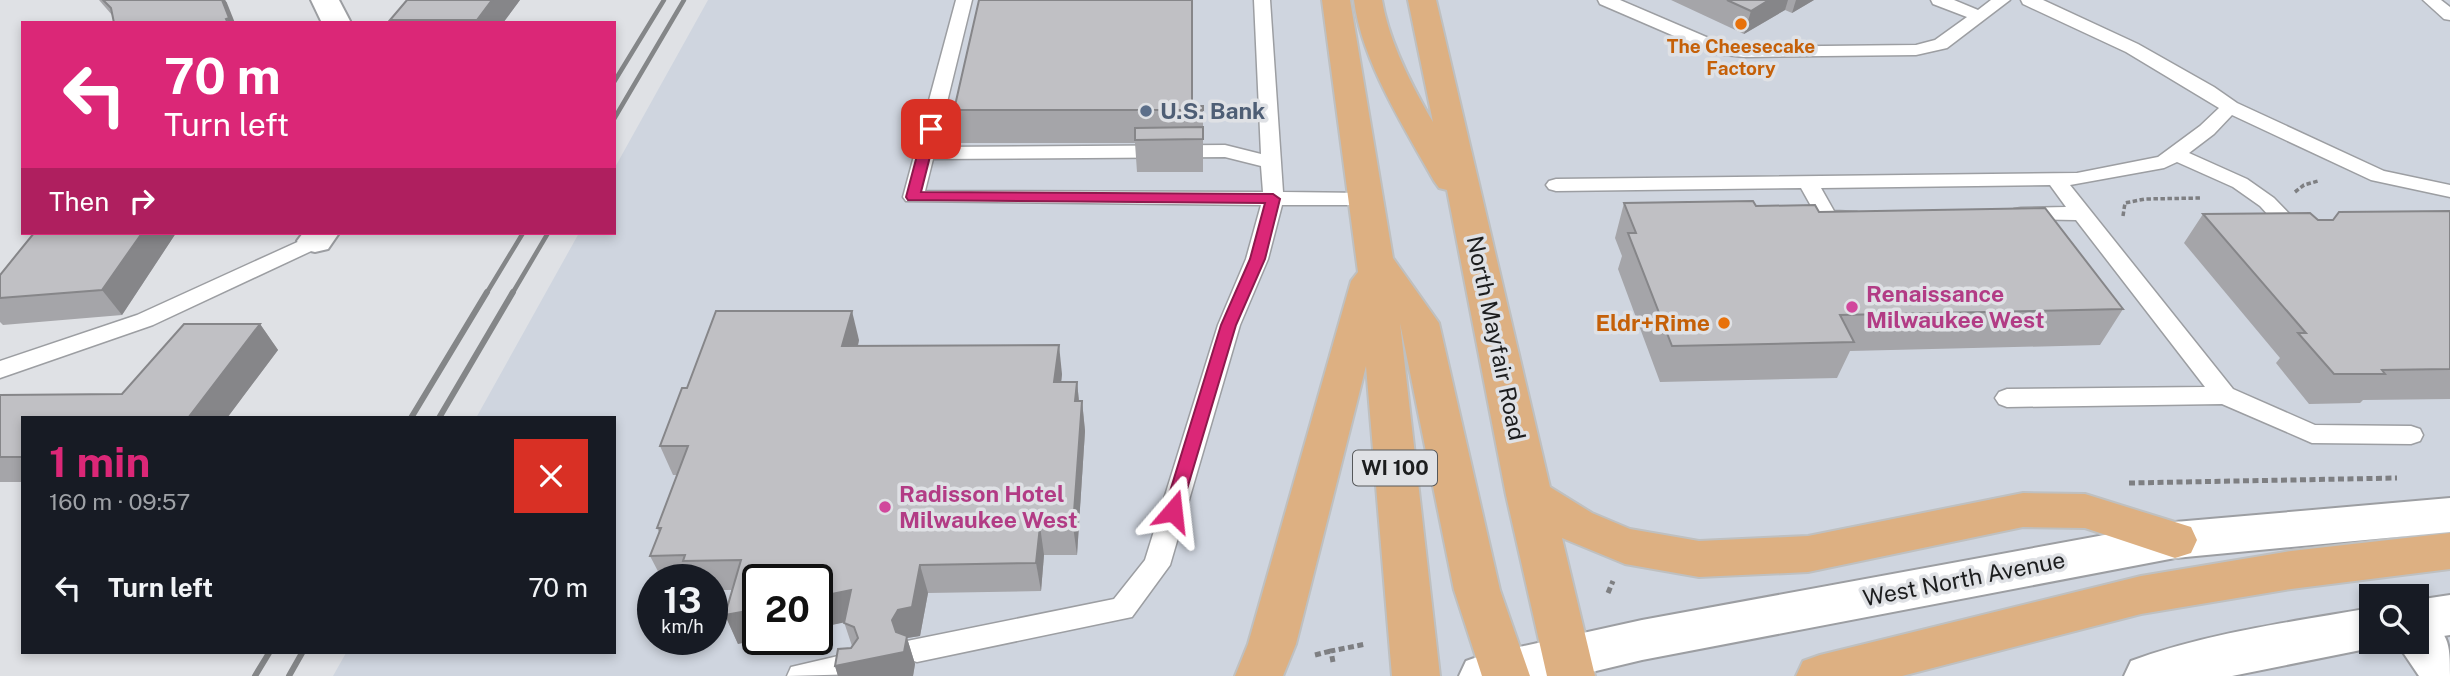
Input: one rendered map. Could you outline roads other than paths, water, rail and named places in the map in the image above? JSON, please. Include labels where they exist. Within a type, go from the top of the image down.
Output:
[{"type":"main road","points":[[325,0],[336,21]]},
{"type":"main road","name":"WI 100","points":[[1336,0],[1375,259],[1416,676]]},
{"type":"main road","points":[[1368,0],[1370,14],[1400,92],[1471,216]]},
{"type":"main road","name":"North Mayfair Road","points":[[1422,0],[1471,216],[1565,670]]},
{"type":"main road","points":[[1375,259],[1420,323],[1477,590],[1498,675]]},
{"type":"main road","points":[[1259,676],[1284,598],[1375,259]]},
{"type":"main road","points":[[1528,495],[1576,525],[1625,546],[1699,559],[1808,554],[2023,510],[2085,511],[2175,540]]},
{"type":"main road","name":"West North Avenue","points":[[1498,675],[1565,670],[1642,640],[2175,540],[2450,515]]},
{"type":"main road","points":[[1820,676],[2141,595],[2291,570],[2450,551]]},
{"type":"main road","points":[[2429,618],[2450,615]]},
{"type":"main road","points":[[2148,676],[2253,650],[2359,630]]},
{"type":"main road","points":[[2429,653],[2447,676]]},
{"type":"lane","points":[[964,0],[913,197],[1365,199]]},
{"type":"lane","points":[[917,650],[1122,609],[1157,565],[1228,325],[1257,259],[1273,199],[1262,0]]},
{"type":"lane","points":[[1606,0],[1722,50],[1744,52],[1916,50],[1941,44],[2001,0]]},
{"type":"lane","points":[[1939,0],[1979,16]]},
{"type":"lane","points":[[2029,0],[2132,48],[2208,91],[2230,107],[2378,176],[2450,191]]},
{"type":"lane","points":[[2431,0],[2450,15]]},
{"type":"lane","points":[[1556,185],[2077,179],[2164,162],[2207,130],[2230,107]]},
{"type":"lane","points":[[925,153],[1225,151],[1271,163]]},
{"type":"lane","points":[[2175,154],[2240,183],[2267,202],[2304,242]]},
{"type":"lane","points":[[2055,179],[2225,395]]},
{"type":"lane","points":[[1808,182],[1827,217],[1868,216]]},
{"type":"lane","points":[[2002,215],[2082,213]]},
{"type":"lane","points":[[0,370],[145,320],[318,237]]},
{"type":"lane","points":[[2007,397],[2225,395],[2312,434],[2411,435]]},
{"type":"lane","points":[[801,676],[851,665]]},
{"type":"railway","points":[[616,79],[664,0]]},
{"type":"railway","points":[[616,116],[684,0]]},
{"type":"railway","points":[[486,294],[522,235]]},
{"type":"railway","points":[[512,294],[547,235]]},
{"type":"railway","points":[[412,416],[487,292]]},
{"type":"railway","points":[[440,416],[513,292]]},
{"type":"railway","points":[[255,676],[268,654]]},
{"type":"railway","points":[[289,676],[301,654]]},
{"type":"place","name":"The Cheesecake Factory","points":[[1741,24]]},
{"type":"place","name":"U.S. Bank","points":[[1146,111]]},
{"type":"place","name":"Renaissance Milwaukee West","points":[[1852,307]]},
{"type":"place","name":"Eldr+Rime","points":[[1724,323]]},
{"type":"place","name":"Radisson Hotel Milwaukee West","points":[[885,507]]}]
